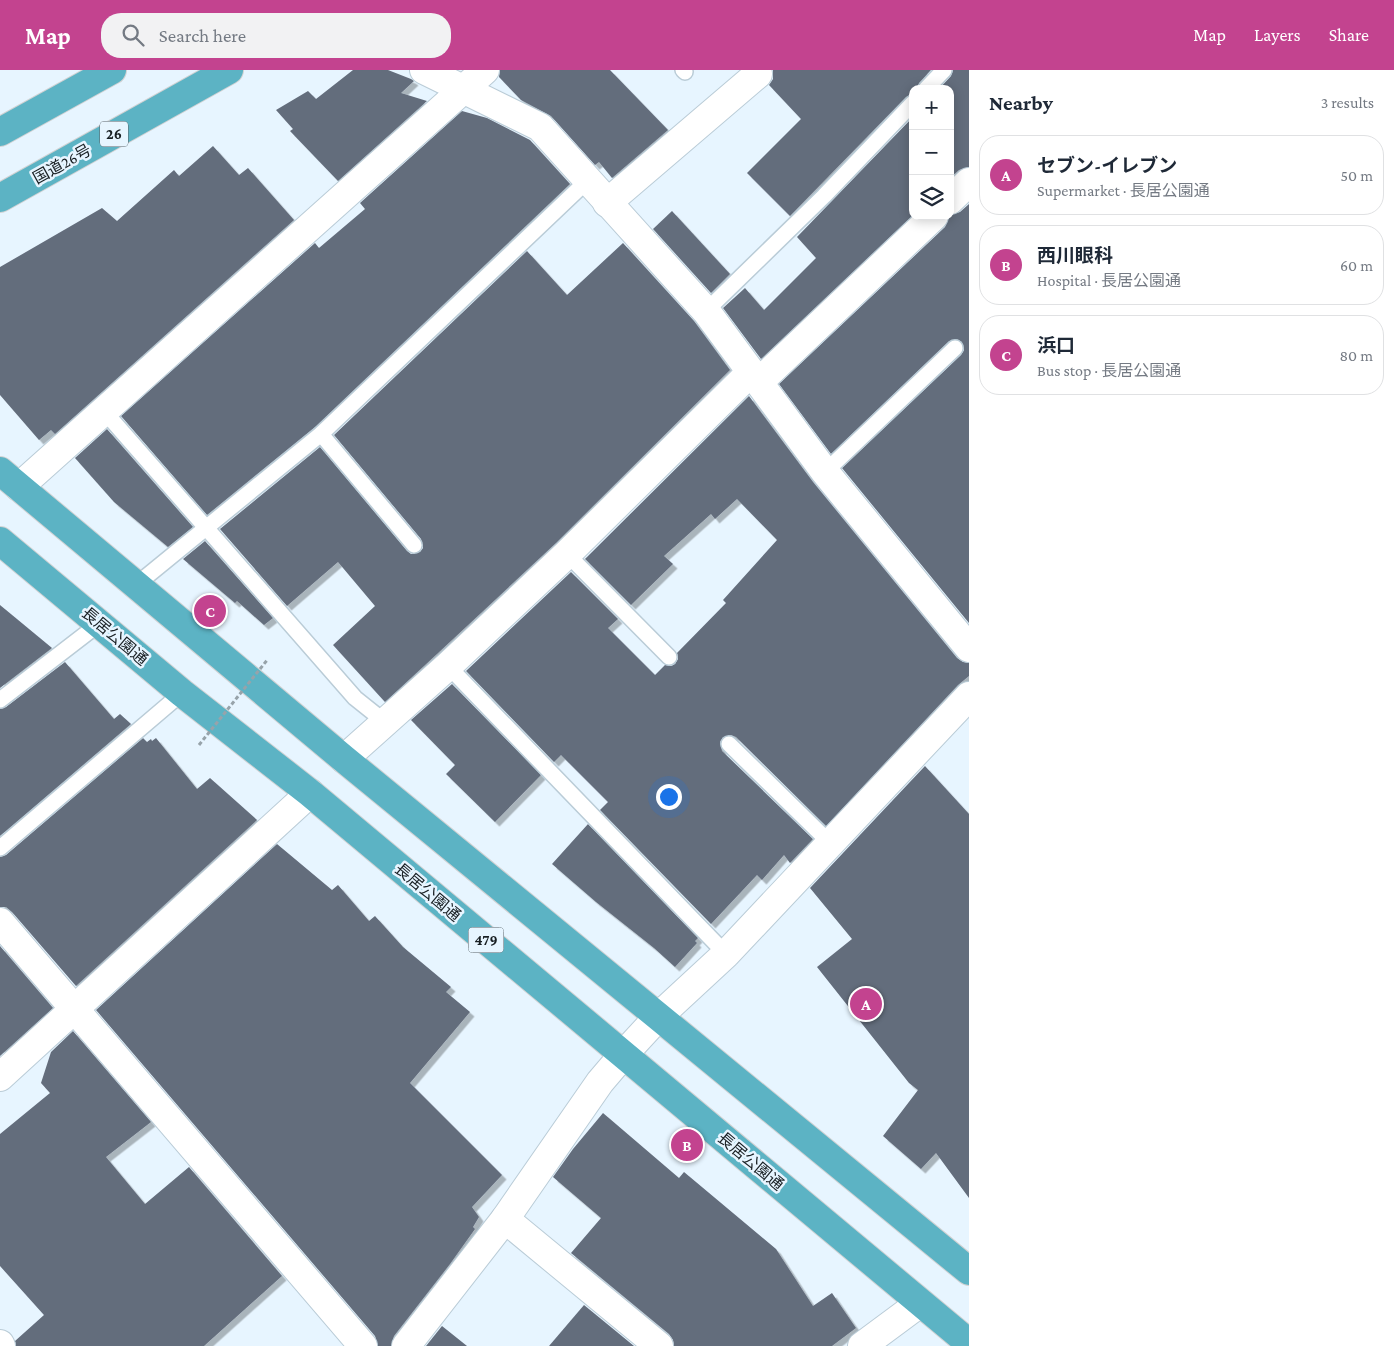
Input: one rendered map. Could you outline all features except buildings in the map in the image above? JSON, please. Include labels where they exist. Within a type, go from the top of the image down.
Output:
[{"type":"highway","points":[[0,132],[112,70]]},
{"type":"highway","name":"国道26号","points":[[0,198],[229,70]]},
{"type":"highway","points":[[10,479],[344,759],[969,1271]]},
{"type":"highway","name":"長居公園通","points":[[0,541],[182,693],[310,793],[969,1343]]},
{"type":"street","points":[[424,70],[540,127],[706,311],[825,472],[969,648]]},
{"type":"street","points":[[10,479],[104,411],[485,70]]},
{"type":"street","points":[[607,203],[758,74]]},
{"type":"street","points":[[954,196],[969,182]]},
{"type":"street","points":[[344,759],[448,666],[755,377],[930,220]]},
{"type":"street","points":[[406,1346],[505,1218],[600,1082],[623,1054],[658,1016],[726,954],[969,696]]},
{"type":"street","points":[[0,1077],[310,793]]},
{"type":"street","points":[[0,922],[73,1010],[364,1346]]},
{"type":"street","points":[[505,1218],[659,1346]]},
{"type":"street","points":[[862,1346],[920,1303]]},
{"type":"lane","points":[[930,85],[944,70]]},
{"type":"lane","points":[[706,311],[824,196],[909,107]]},
{"type":"lane","points":[[136,585],[320,434],[587,181]]},
{"type":"lane","points":[[825,472],[955,348]]},
{"type":"lane","points":[[104,411],[355,698],[385,722]]},
{"type":"lane","points":[[320,434],[414,545]]},
{"type":"lane","points":[[567,554],[669,657]]},
{"type":"lane","points":[[0,700],[100,623]]},
{"type":"lane","points":[[448,666],[726,954]]},
{"type":"lane","points":[[0,848],[182,693]]},
{"type":"lane","points":[[729,744],[830,843]]},
{"type":"path","points":[[199,744],[268,659]]},
{"type":"place","name":"浜口","points":[[210,611]]},
{"type":"place","name":"セブン-イレブン","points":[[866,1004]]},
{"type":"place","name":"西川眼科","points":[[687,1145]]}]
